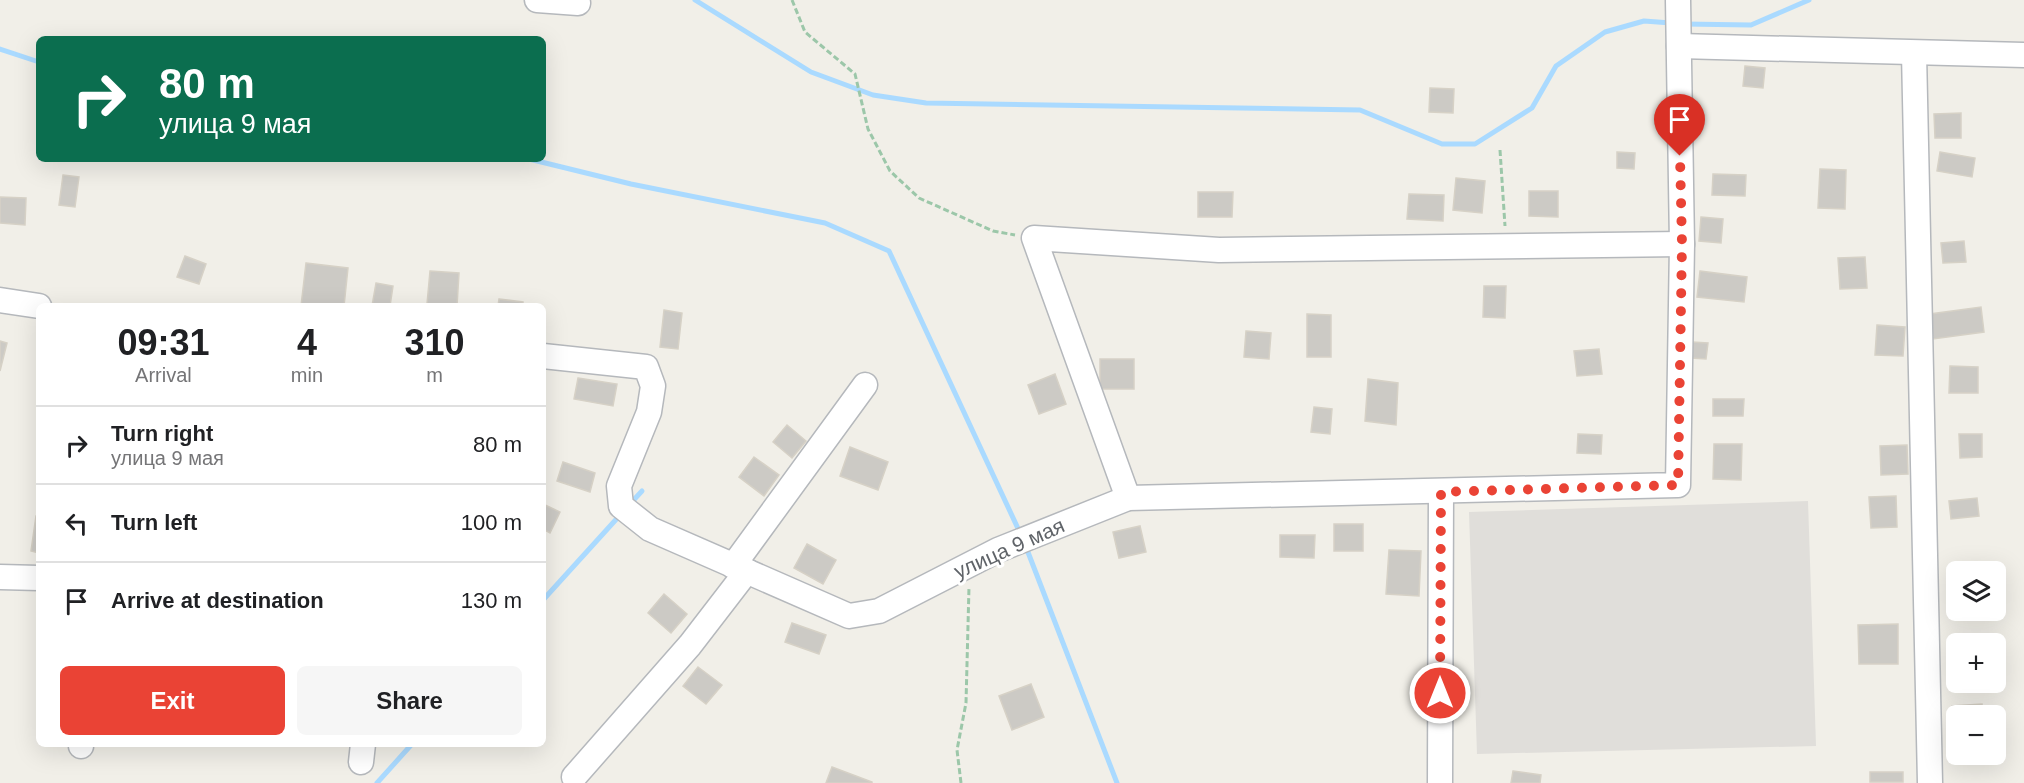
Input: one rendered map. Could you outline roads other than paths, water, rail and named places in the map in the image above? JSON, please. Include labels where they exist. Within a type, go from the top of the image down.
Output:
[{"type":"street","points":[[537,0],[578,3]]},
{"type":"street","points":[[1128,498],[1034,238],[1218,250],[1682,244],[1678,0]]},
{"type":"street","points":[[1678,46],[2024,55]]},
{"type":"street","points":[[1914,53],[1930,783]]},
{"type":"street","name":"улица 9 мая","points":[[546,356],[646,367],[653,386],[649,412],[619,486],[621,506],[650,529],[849,616],[879,611],[998,550],[1128,498],[1678,485],[1682,244]]},
{"type":"street","points":[[0,300],[36,306]]},
{"type":"street","points":[[574,777],[690,645],[865,386]]},
{"type":"street","points":[[1440,783],[1441,492]]},
{"type":"street","points":[[0,577],[36,578]]},
{"type":"waterway","points":[[695,0],[811,72],[873,95],[926,103],[1360,110],[1442,144],[1475,144],[1532,108],[1556,66],[1605,32],[1644,21],[1671,23]]},
{"type":"waterway","points":[[1684,24],[1751,25],[1809,0]]},
{"type":"waterway","points":[[0,49],[36,61]]},
{"type":"waterway","points":[[541,162],[631,184],[825,223],[889,251],[1021,535]]},
{"type":"waterway","points":[[629,505],[642,491]]},
{"type":"waterway","points":[[546,597],[621,514]]},
{"type":"waterway","points":[[1026,547],[1117,783]]},
{"type":"waterway","points":[[377,783],[409,747]]}]
